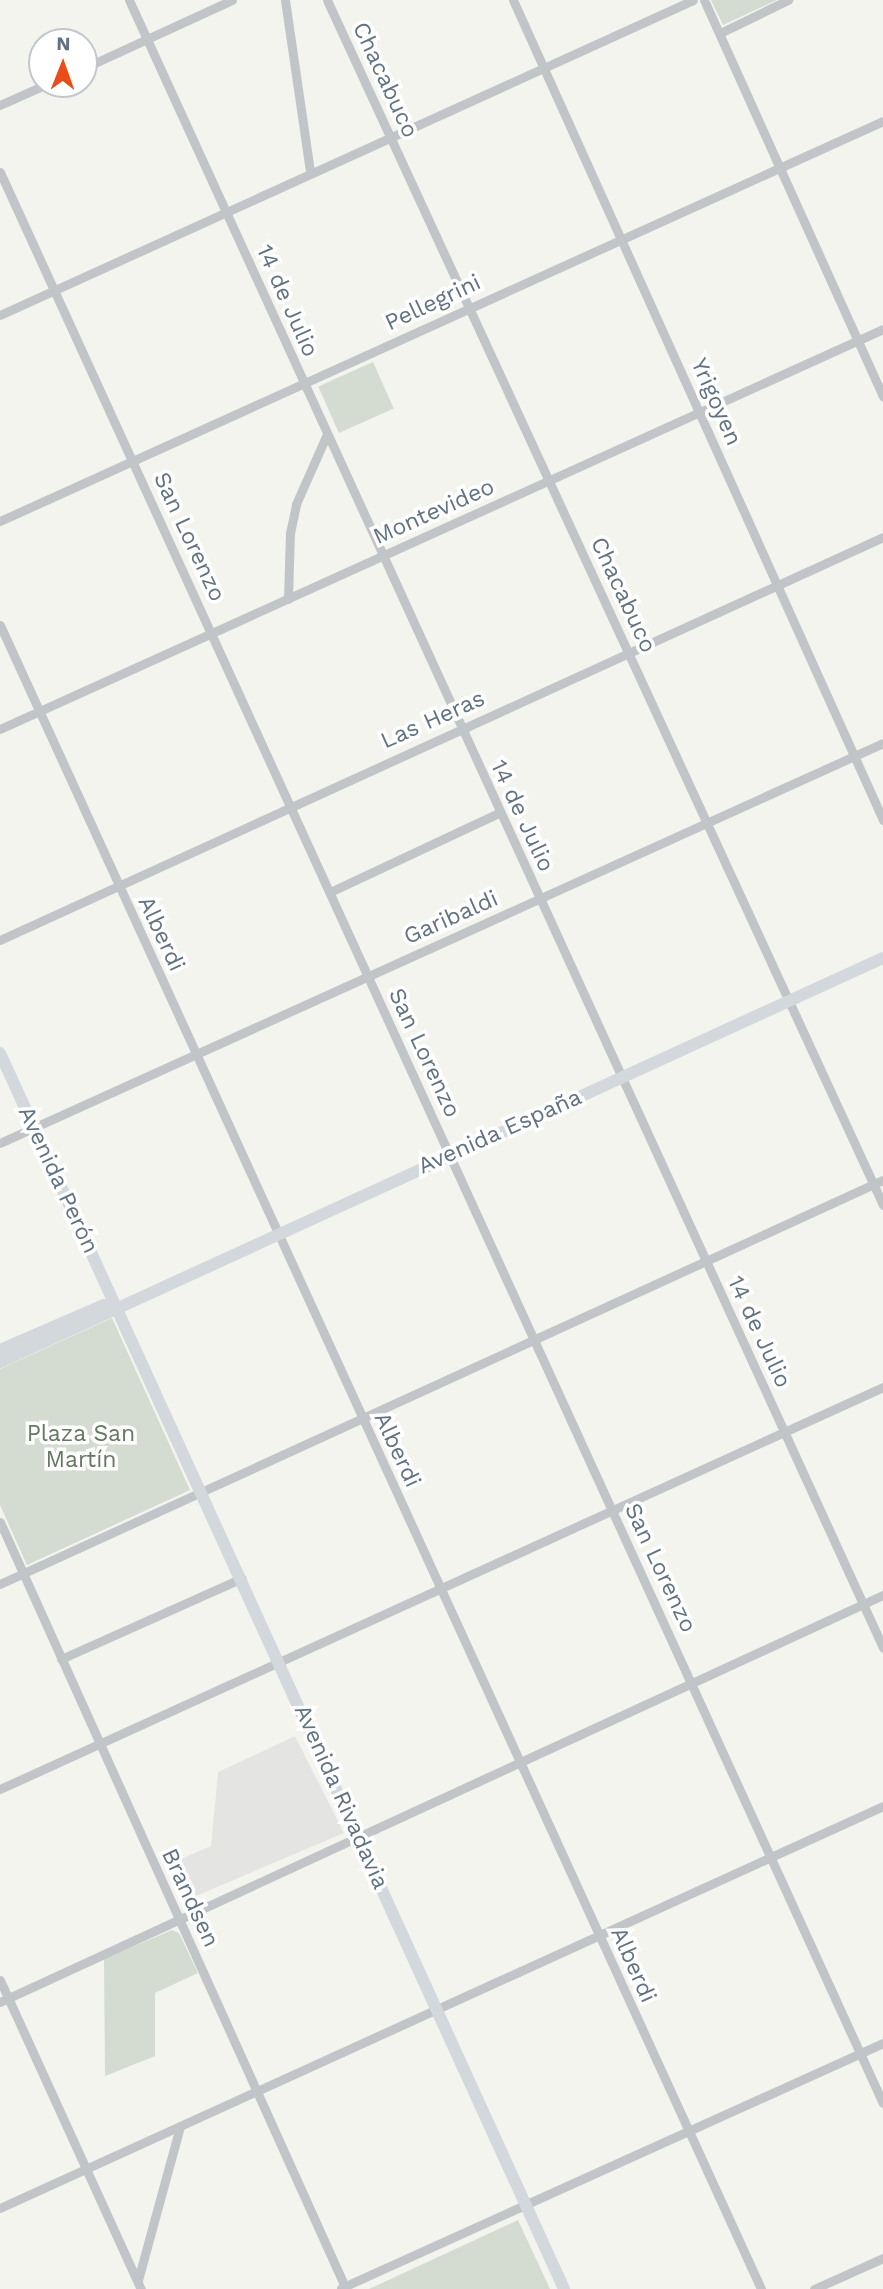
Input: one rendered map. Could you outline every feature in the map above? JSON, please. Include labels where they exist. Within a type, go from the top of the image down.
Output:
[{"type":"main road","name":"Avenida España","points":[[116,1306],[883,958]]},
{"type":"main road","name":"Avenida Perón","points":[[0,1053],[116,1306]]},
{"type":"main road","points":[[0,1350],[104,1305],[116,1306]]},
{"type":"main road","points":[[0,1362],[108,1314],[116,1306]]},
{"type":"main road","name":"Avenida Rivadavia","points":[[116,1306],[564,2289]]},
{"type":"street","name":"14 de Julio","points":[[129,0],[883,1648]]},
{"type":"street","points":[[98,62],[232,0]]},
{"type":"street","points":[[285,0],[310,173]]},
{"type":"street","name":"Chacabuco","points":[[327,0],[883,1205]]},
{"type":"street","name":"Yrigoyen","points":[[513,0],[883,820]]},
{"type":"street","points":[[0,315],[390,135],[693,0]]},
{"type":"street","points":[[704,0],[883,397]]},
{"type":"street","points":[[720,33],[788,0]]},
{"type":"street","points":[[0,105],[28,92]]},
{"type":"street","name":"Pellegrini","points":[[0,521],[883,121]]},
{"type":"street","name":"San Lorenzo","points":[[0,172],[883,2103]]},
{"type":"street","name":"Montevideo","points":[[0,729],[883,329]]},
{"type":"street","points":[[288,599],[289,533],[296,504],[327,434]]},
{"type":"street","name":"Las Heras","points":[[0,940],[883,537]]},
{"type":"street","name":"Alberdi","points":[[0,625],[761,2289]]},
{"type":"street","name":"Garibaldi","points":[[0,1143],[883,743]]},
{"type":"street","points":[[330,892],[499,813]]},
{"type":"street","points":[[0,1584],[883,1180]]},
{"type":"street","points":[[0,1789],[883,1388]]},
{"type":"street","name":"Brandsen","points":[[0,1522],[178,1920],[258,2091],[343,2288]]},
{"type":"street","points":[[61,1659],[242,1578]]},
{"type":"street","points":[[4,2000],[358,1834],[883,1595]]},
{"type":"street","points":[[1,2206],[88,2170],[883,1806]]},
{"type":"street","points":[[0,1980],[4,2000],[88,2170],[140,2285]]},
{"type":"street","points":[[343,2288],[686,2129],[883,2043]]},
{"type":"street","points":[[140,2285],[180,2126]]},
{"type":"street","points":[[814,2289],[883,2258]]},
{"type":"shaded area","points":[[295,1736],[344,1833],[182,1902],[167,1865],[211,1846],[218,1772]]},
{"type":"green space","points":[[711,0],[777,0],[723,25]]},
{"type":"green space","points":[[373,362],[394,409],[339,433],[318,386]]},
{"type":"green space","name":"Plaza San Martín","points":[[112,1318],[190,1490],[27,1565],[0,1505],[0,1369]]},
{"type":"green space","points":[[172,1930],[179,1933],[198,1973],[155,1993],[155,2056],[105,2076],[104,1959]]},
{"type":"green space","points":[[518,2220],[550,2289],[369,2289]]}]
